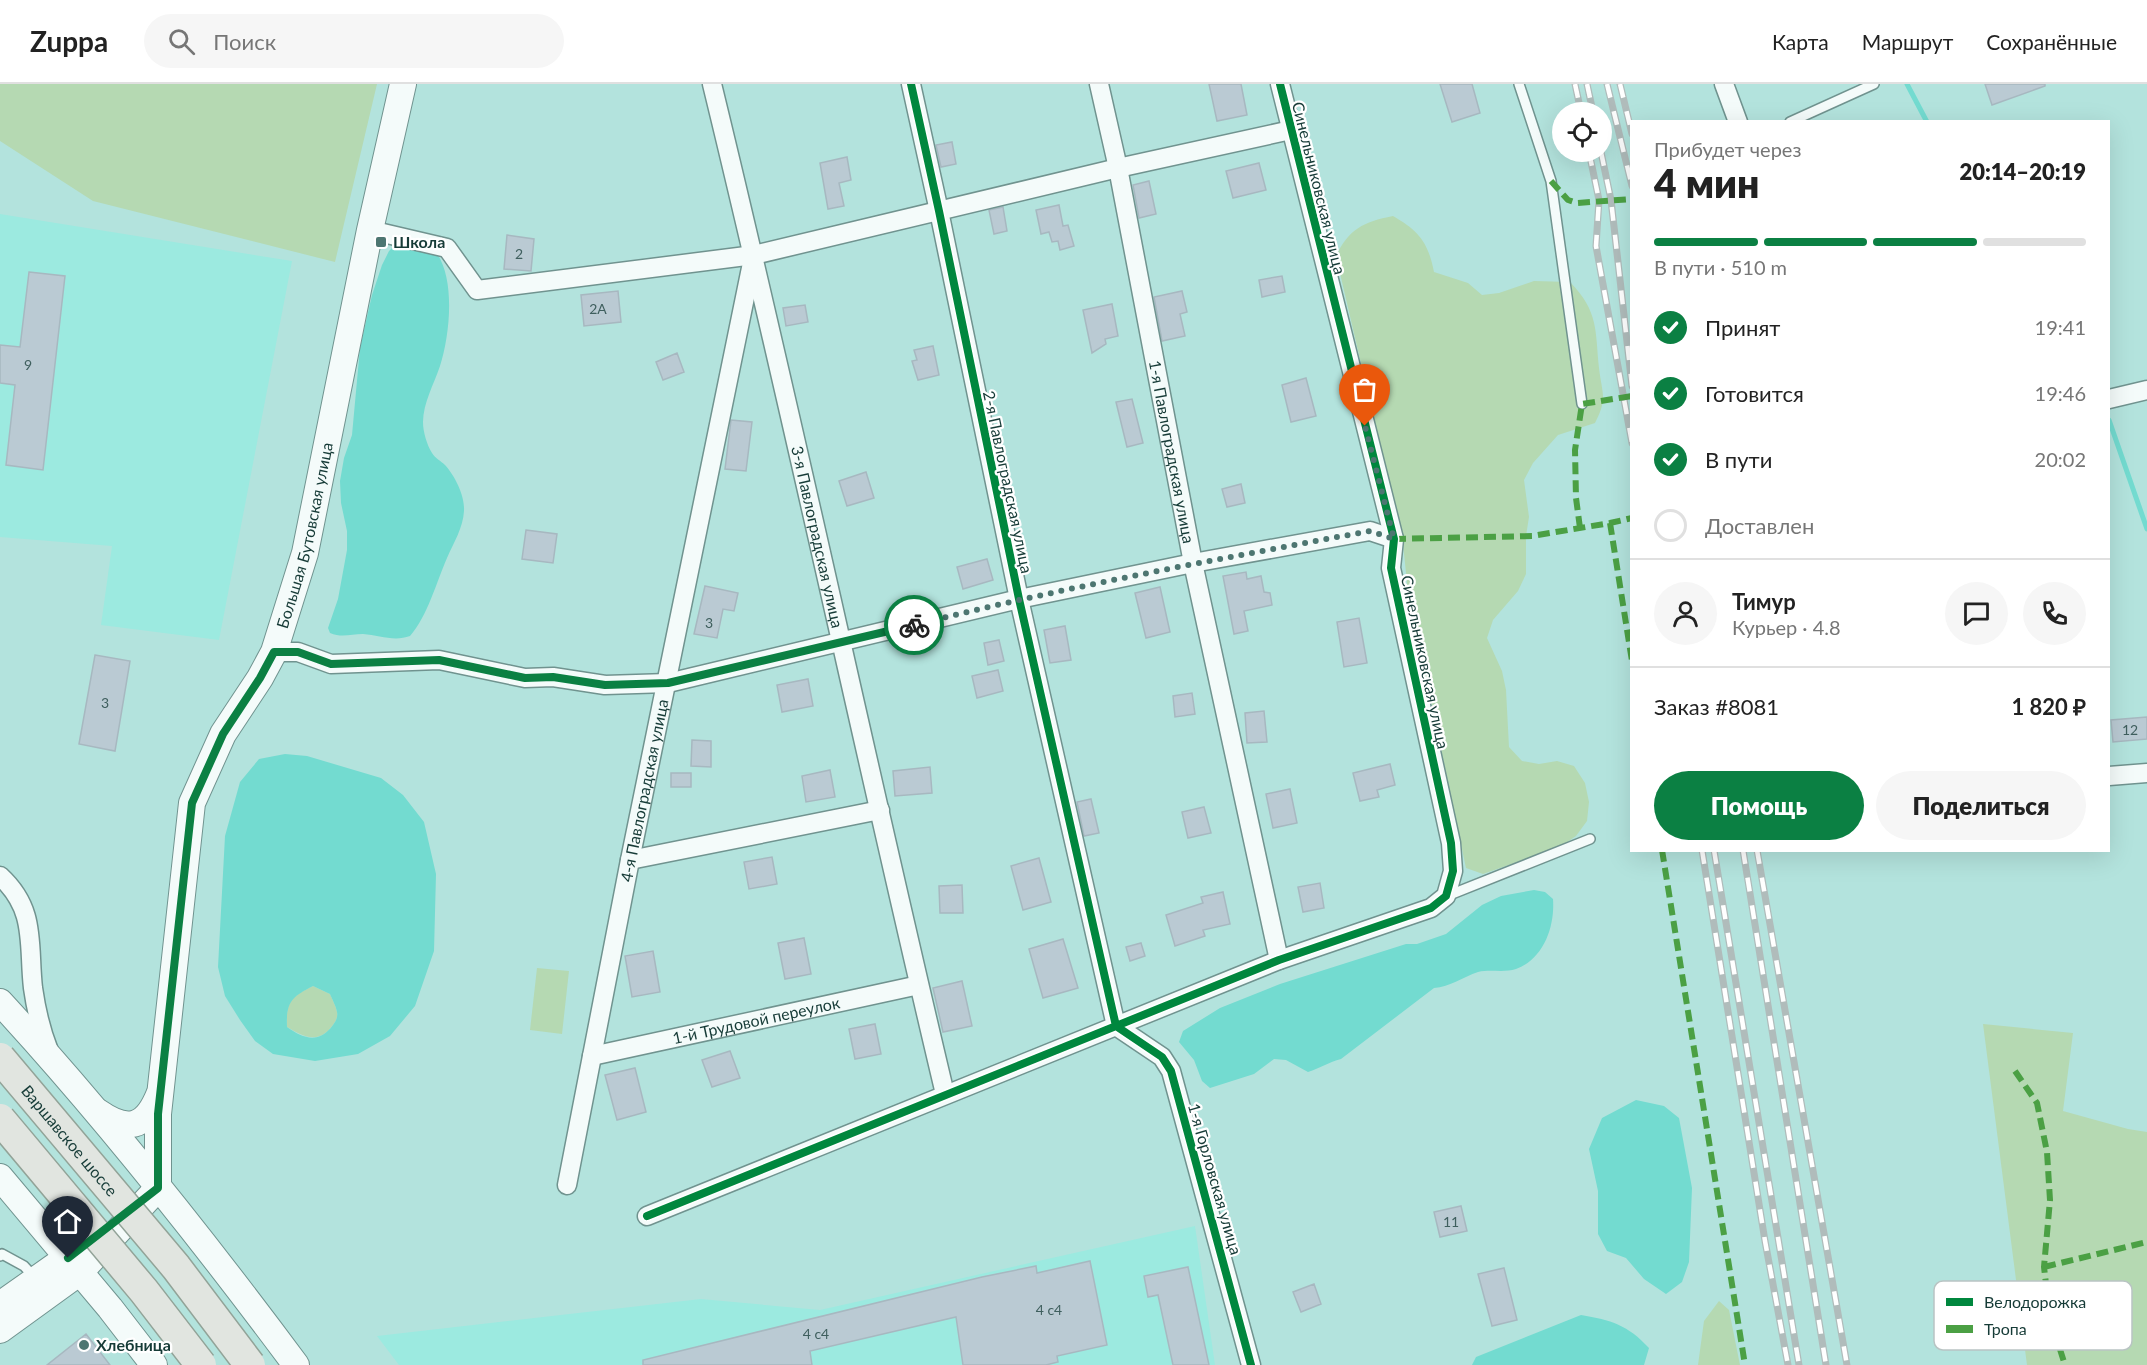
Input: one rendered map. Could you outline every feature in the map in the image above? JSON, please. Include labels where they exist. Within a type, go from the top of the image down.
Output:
[{"type":"main road","name":"Варшавское шоссе","points":[[0,1059],[176,1267],[250,1365]]},
{"type":"main road","points":[[0,1119],[144,1291],[201,1365]]},
{"type":"street","name":"Большая Бутовская улица","points":[[158,1188],[159,1095],[192,803],[223,734],[260,678],[274,652],[305,553],[370,230],[403,84]]},
{"type":"street","name":"3-я Павлоградская улица","points":[[712,84],[754,255],[945,1094]]},
{"type":"street","name":"2-я Павлоградская улица","points":[[911,84],[1019,599],[1116,1026]]},
{"type":"street","name":"1-я Павлоградская улица","points":[[1099,84],[1118,168],[1193,563],[1279,960]]},
{"type":"street","name":"Синельниковская улица","points":[[1280,84],[1394,539],[1391,568],[1450,843],[1453,871],[1446,896]]},
{"type":"street","points":[[1724,84],[1737,120]]},
{"type":"street","points":[[370,230],[447,248],[477,290],[754,255],[1118,168],[1291,130]]},
{"type":"street","name":"4-я Павлоградская улица","points":[[567,1185],[630,860],[754,255]]},
{"type":"street","points":[[2110,399],[2147,390]]},
{"type":"street","points":[[274,652],[298,652],[331,664],[439,660],[525,678],[553,677],[605,685],[668,683],[1019,599],[1193,563],[1370,531],[1394,539]]},
{"type":"street","points":[[2110,776],[2147,773]]},
{"type":"street","points":[[630,860],[880,810]]},
{"type":"street","points":[[0,876],[17,897],[27,915],[32,940],[35,997],[45,1039],[54,1064]]},
{"type":"street","points":[[647,1216],[1279,960],[1431,908],[1446,896]]},
{"type":"street","name":"1-й Трудовой переулок","points":[[592,1056],[919,985]]},
{"type":"street","points":[[0,1002],[93,1108],[219,1262],[296,1365]]},
{"type":"street","name":"1-я Горловская улица","points":[[1116,1026],[1162,1057],[1171,1071],[1251,1365]]},
{"type":"street","points":[[93,1108],[112,1121],[127,1126],[143,1121],[152,1112],[159,1095]]},
{"type":"street","points":[[0,1177],[154,1365]]},
{"type":"street","points":[[0,1330],[158,1188]]},
{"type":"street","points":[[0,1305],[37,1280],[74,1265]]},
{"type":"lane","points":[[1519,84],[1551,181],[1582,404]]},
{"type":"lane","points":[[1794,120],[1874,84]]},
{"type":"lane","points":[[1446,896],[1590,839]]},
{"type":"lane","points":[[0,1256],[2,1254],[24,1266],[37,1280]]},
{"type":"shaded area","points":[[0,84],[377,84],[335,262],[93,201],[0,141]]},
{"type":"shaded area","points":[[0,214],[292,261],[219,640],[101,625],[112,546],[0,537]]},
{"type":"shaded area","points":[[1393,216],[1410,227],[1421,238],[1429,253],[1434,272],[1468,283],[1482,295],[1499,293],[1534,281],[1570,282],[1591,312],[1596,332],[1603,396],[1602,408],[1595,423],[1558,435],[1533,463],[1524,480],[1529,517],[1526,536],[1526,574],[1518,591],[1493,620],[1487,638],[1502,671],[1506,690],[1509,747],[1522,761],[1539,764],[1557,761],[1574,766],[1585,783],[1589,802],[1587,821],[1576,836],[1560,847],[1483,874],[1466,868],[1408,592],[1403,544],[1336,256],[1346,239],[1358,228]]},
{"type":"shaded area","points":[[537,968],[569,971],[562,1034],[530,1030]]},
{"type":"shaded area","points":[[313,986],[330,994],[337,1016],[328,1031],[317,1037],[300,1034],[287,1027],[287,1012],[291,1001]]},
{"type":"shaded area","points":[[1983,1024],[2073,1033],[2063,1111],[2147,1132],[2147,1365],[2027,1365],[2025,1350],[2132,1350],[2132,1281],[2016,1281]]},
{"type":"shaded area","points":[[1195,1226],[1215,1365],[399,1365],[377,1336],[701,1299],[820,1310]]},
{"type":"shaded area","points":[[1719,1301],[1729,1310],[1740,1365],[1698,1365],[1704,1321]]},
{"type":"water","points":[[395,245],[435,251],[442,262],[446,276],[449,307],[444,353],[429,394],[423,415],[423,426],[432,453],[445,465],[459,486],[464,505],[463,517],[458,535],[427,609],[410,636],[386,638],[363,634],[339,635],[330,633],[328,628],[338,599],[347,550],[347,531],[341,503],[340,481],[344,458],[352,435],[360,348],[372,295],[382,265]]},
{"type":"water","points":[[285,754],[307,756],[381,778],[403,795],[424,822],[436,874],[434,951],[415,1006],[390,1036],[358,1054],[315,1061],[273,1054],[255,1041],[225,996],[218,967],[225,836],[240,782],[259,759]],"holes":[[[313,986],[330,994],[337,1016],[328,1031],[311,1038],[287,1027],[289,1006],[295,997]]]},
{"type":"water","points":[[1534,890],[1545,892],[1553,899],[1553,909],[1550,930],[1541,950],[1534,958],[1516,969],[1478,972],[1451,984],[1434,988],[1341,1059],[1308,1072],[1286,1060],[1274,1059],[1254,1074],[1210,1088],[1202,1081],[1194,1060],[1179,1042],[1183,1031],[1220,1008],[1280,984],[1406,944],[1417,944],[1446,934],[1482,905],[1501,896]]},
{"type":"water","points":[[1636,1100],[1664,1106],[1679,1118],[1692,1188],[1689,1262],[1682,1282],[1666,1294],[1644,1279],[1626,1258],[1607,1251],[1598,1234],[1598,1191],[1589,1149],[1602,1118]]},
{"type":"water","points":[[1581,1315],[1610,1322],[1634,1334],[1649,1348],[1644,1365],[1472,1365],[1476,1357]]},
{"type":"building","points":[[1209,84],[1241,84],[1247,115],[1217,121]]},
{"type":"building","points":[[1440,84],[1472,84],[1480,113],[1452,122]]},
{"type":"building","points":[[1985,84],[2045,84],[2045,86],[1992,105]]},
{"type":"building","points":[[952,142],[956,164],[941,167],[936,145]]},
{"type":"building","points":[[847,157],[851,180],[839,183],[844,206],[828,209],[820,163]]},
{"type":"building","points":[[1259,163],[1266,190],[1233,198],[1226,171]]},
{"type":"building","points":[[1149,181],[1156,214],[1139,218],[1133,185]]},
{"type":"building","points":[[1059,205],[1063,226],[1068,225],[1074,246],[1060,250],[1058,241],[1052,242],[1049,232],[1041,234],[1036,210]]},
{"type":"building","points":[[1003,207],[1007,231],[994,234],[989,210]]},
{"type":"building","points":[[507,235],[534,239],[531,271],[504,269]]},
{"type":"building","points":[[29,272],[65,276],[43,470],[6,465],[15,385],[0,383],[0,345],[20,347]]},
{"type":"building","points":[[1282,276],[1285,292],[1262,297],[1259,280]]},
{"type":"building","points":[[618,291],[621,322],[584,326],[581,295]]},
{"type":"building","points":[[1182,291],[1187,312],[1180,314],[1185,336],[1162,341],[1154,297]]},
{"type":"building","points":[[1112,304],[1118,336],[1105,339],[1106,344],[1092,353],[1083,310]]},
{"type":"building","points":[[805,305],[808,322],[786,326],[783,308]]},
{"type":"building","points":[[933,346],[939,375],[918,380],[912,361],[917,360],[914,350]]},
{"type":"building","points":[[677,353],[684,372],[663,380],[656,362]]},
{"type":"building","points":[[1306,378],[1316,416],[1291,422],[1282,385]]},
{"type":"building","points":[[1132,399],[1143,443],[1127,447],[1116,402]]},
{"type":"building","points":[[731,420],[752,422],[746,471],[725,469]]},
{"type":"building","points":[[866,472],[874,498],[847,506],[839,481]]},
{"type":"building","points":[[1241,484],[1245,503],[1227,507],[1222,489]]},
{"type":"building","points":[[526,530],[557,534],[553,563],[522,559]]},
{"type":"building","points":[[987,559],[993,580],[963,589],[957,567]]},
{"type":"building","points":[[1246,572],[1247,579],[1261,576],[1264,592],[1270,593],[1272,605],[1244,611],[1248,631],[1234,634],[1223,576]]},
{"type":"building","points":[[705,586],[738,593],[734,611],[723,609],[717,638],[694,634]]},
{"type":"building","points":[[1160,587],[1170,632],[1146,638],[1135,593]]},
{"type":"building","points":[[1359,618],[1367,663],[1344,667],[1337,622]]},
{"type":"building","points":[[1065,626],[1071,660],[1050,663],[1044,630]]},
{"type":"building","points":[[999,640],[1004,661],[988,665],[984,643]]},
{"type":"building","points":[[95,655],[130,661],[115,751],[79,744]]},
{"type":"building","points":[[998,670],[1003,691],[977,698],[972,676]]},
{"type":"building","points":[[808,679],[813,706],[782,712],[777,685]]},
{"type":"building","points":[[1192,693],[1195,714],[1175,717],[1173,696]]},
{"type":"building","points":[[1264,711],[1267,742],[1247,743],[1245,713]]},
{"type":"building","points":[[2147,717],[2147,739],[2113,742],[2111,720]]},
{"type":"building","points":[[692,740],[711,741],[711,767],[691,766]]},
{"type":"building","points":[[1390,764],[1395,785],[1377,790],[1379,797],[1360,801],[1353,773]]},
{"type":"building","points":[[930,767],[932,793],[895,796],[893,771]]},
{"type":"building","points":[[830,770],[835,797],[806,802],[802,776]]},
{"type":"building","points":[[671,773],[691,773],[691,787],[671,787]]},
{"type":"building","points":[[1290,789],[1297,823],[1273,828],[1266,794]]},
{"type":"building","points":[[1091,799],[1099,833],[1084,836],[1077,802]]},
{"type":"building","points":[[1204,807],[1211,833],[1188,838],[1182,812]]},
{"type":"building","points":[[772,857],[777,884],[749,889],[744,862]]},
{"type":"building","points":[[1039,858],[1051,902],[1023,910],[1011,866]]},
{"type":"building","points":[[1320,883],[1324,908],[1303,912],[1298,887]]},
{"type":"building","points":[[962,885],[963,913],[940,913],[939,886]]},
{"type":"building","points":[[1223,892],[1230,924],[1203,930],[1205,936],[1175,946],[1166,915],[1203,903],[1201,897]]},
{"type":"building","points":[[804,938],[811,974],[785,979],[778,943]]},
{"type":"building","points":[[1063,939],[1078,988],[1043,998],[1029,949]]},
{"type":"building","points":[[1141,943],[1145,956],[1130,961],[1126,947]]},
{"type":"building","points":[[653,951],[660,992],[632,997],[625,956]]},
{"type":"building","points":[[962,981],[972,1026],[943,1032],[933,988]]},
{"type":"building","points":[[875,1024],[881,1054],[855,1059],[849,1029]]},
{"type":"building","points":[[730,1051],[740,1078],[712,1087],[702,1060]]},
{"type":"building","points":[[635,1068],[646,1112],[617,1120],[605,1075]]},
{"type":"building","points":[[1461,1206],[1467,1231],[1440,1237],[1434,1212]]},
{"type":"building","points":[[1090,1261],[1107,1345],[1057,1356],[1058,1362],[1046,1365],[963,1365],[956,1317],[810,1351],[812,1365],[643,1365],[643,1360],[982,1277],[1036,1266],[1037,1273]]},
{"type":"building","points":[[1188,1267],[1209,1365],[1173,1365],[1158,1295],[1148,1297],[1144,1276]]},
{"type":"building","points":[[1504,1268],[1517,1320],[1492,1326],[1478,1274]]},
{"type":"building","points":[[1314,1284],[1321,1304],[1301,1312],[1293,1292]]},
{"type":"building","points":[[86,1334],[110,1365],[47,1365]]},
{"type":"waterway","points":[[1907,84],[1926,120]]},
{"type":"waterway","points":[[2110,423],[2147,529]]},
{"type":"railway","points":[[1575,84],[1579,102]]},
{"type":"railway","points":[[1587,84],[1591,102]]},
{"type":"railway","points":[[1607,84],[1630,178]]},
{"type":"railway","points":[[1620,84],[1630,126]]},
{"type":"railway","points":[[1591,162],[1599,200],[1596,246],[1630,432]]},
{"type":"railway","points":[[1603,162],[1611,200],[1630,368]]},
{"type":"railway","points":[[1702,852],[1765,1241],[1788,1365]]},
{"type":"railway","points":[[1714,852],[1799,1365]]},
{"type":"railway","points":[[1743,852],[1826,1365]]},
{"type":"railway","points":[[1757,852],[1847,1365]]},
{"type":"marked path","points":[[1551,181],[1568,200],[1577,203],[1630,199]]},
{"type":"marked path","points":[[1580,528],[1576,498],[1575,450],[1582,404],[1630,396]]},
{"type":"marked path","points":[[1394,539],[1532,536],[1630,518]]},
{"type":"marked path","points":[[1610,523],[1630,648]]},
{"type":"marked path","points":[[1662,852],[1745,1365]]},
{"type":"marked path","points":[[2015,1071],[2037,1103],[2047,1152],[2050,1200],[2044,1267],[2046,1281]]},
{"type":"marked path","points":[[2044,1267],[2147,1242]]},
{"type":"marked path","points":[[2060,1350],[2065,1365]]},
{"type":"cycle path","points":[[911,84],[1019,599],[1116,1026],[1162,1057],[1171,1071],[1251,1365]]},
{"type":"cycle path","points":[[647,1216],[1279,960],[1431,908],[1446,896],[1453,871],[1451,843],[1391,568],[1394,539],[1280,84]]},
{"type":"way so far","points":[[914,625],[1019,599],[1193,563],[1370,531],[1394,539],[1365,426]]},
{"type":"place","name":"Школа","points":[[381,242]]},
{"type":"place","name":"Хлебница","points":[[84,1345]]},
{"type":"route","points":[[68,1258],[158,1188],[158,1114],[192,803],[223,734],[260,678],[274,652],[284,650],[298,652],[331,664],[439,660],[525,678],[553,677],[605,685],[668,683],[914,625]]}]
